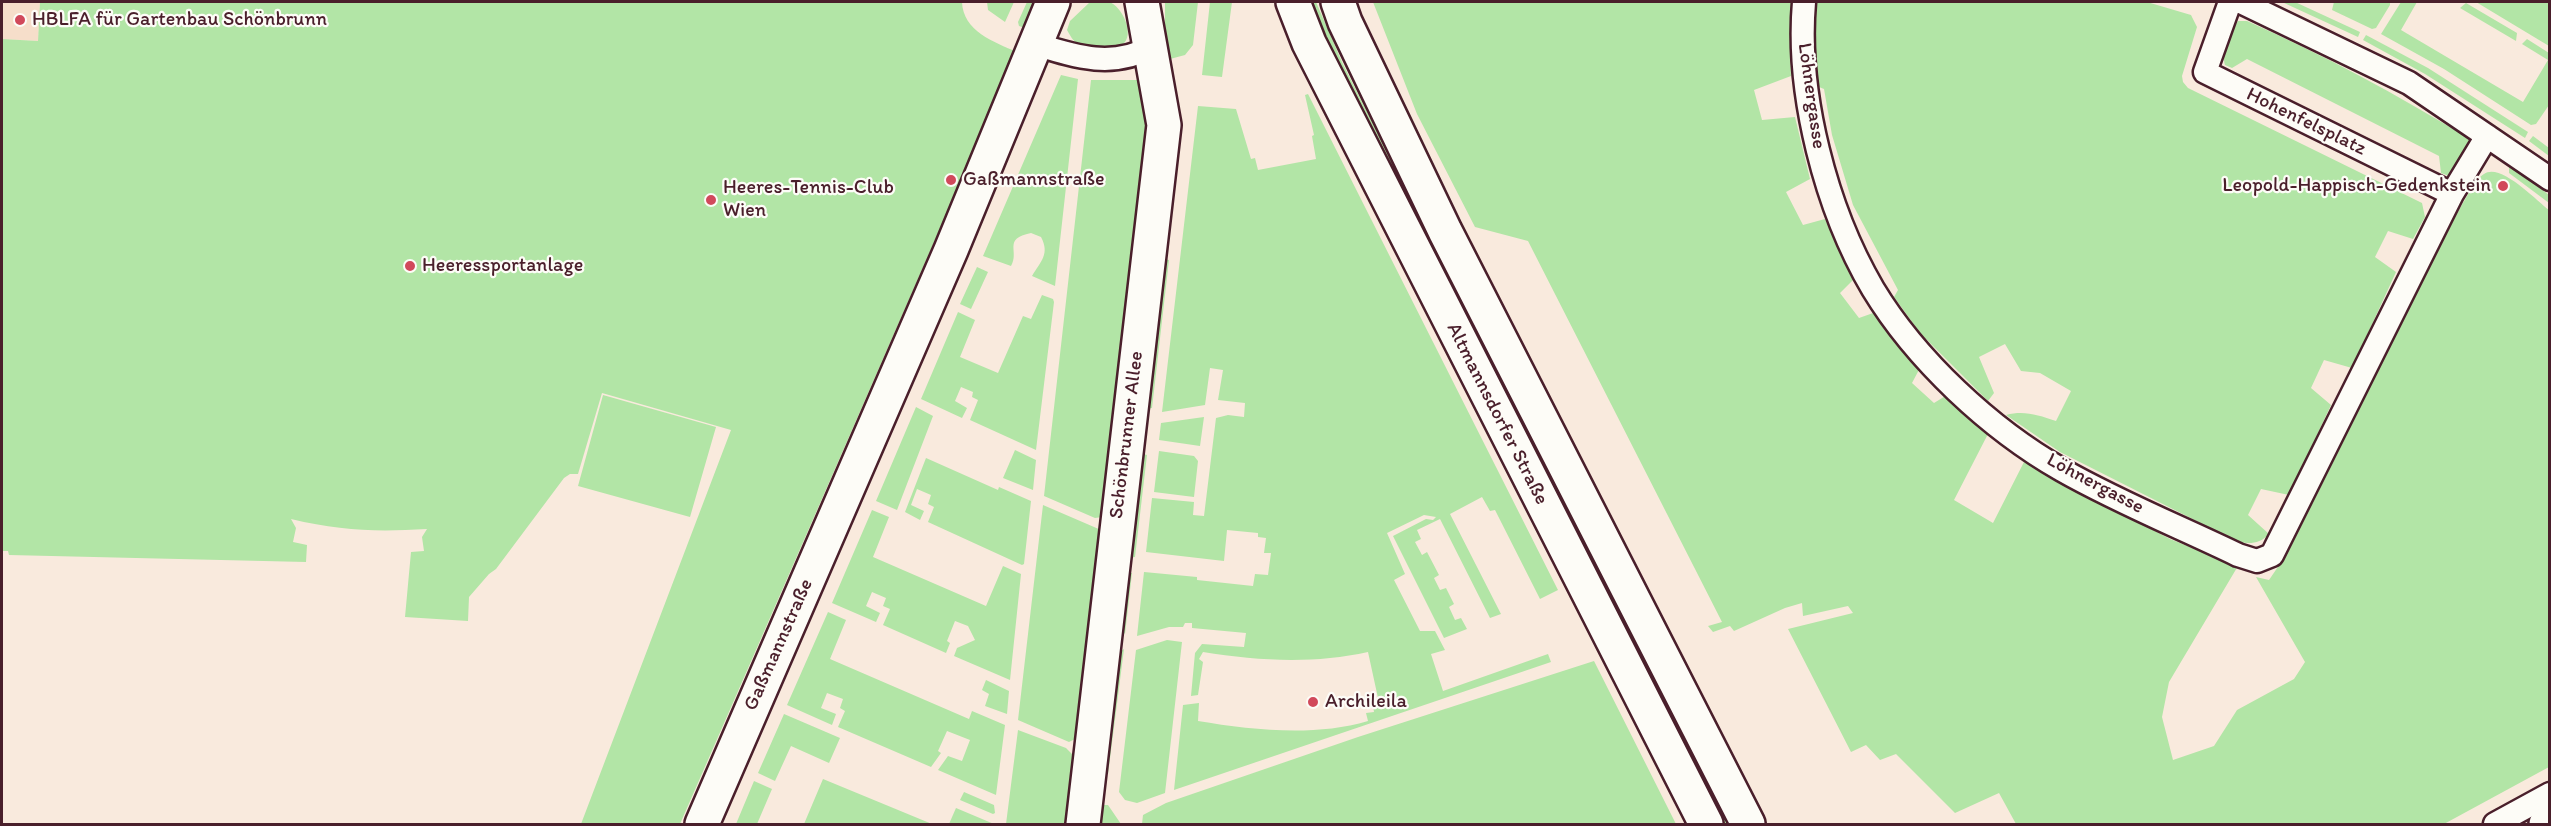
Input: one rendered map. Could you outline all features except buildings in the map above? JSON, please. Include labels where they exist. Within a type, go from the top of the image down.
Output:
[{"type":"main road","name":"Gaßmannstraße","points":[[702,825],[884,399],[951,250],[1053,2]]},
{"type":"main road","name":"Schönbrunner Allee","points":[[1083,825],[1164,124],[1142,2]]},
{"type":"main road","name":"Altmannsdorfer Straße","points":[[1293,2],[1309,44],[1706,825]]},
{"type":"main road","name":"Altmannsdorfer Straße","points":[[1338,2],[1345,22],[1445,231],[1748,825]]},
{"type":"street","name":"Löhnergasse","points":[[1804,2],[1802,23],[1804,72],[1819,156],[1854,254],[1874,290],[1917,349],[1985,415],[2061,470],[2238,555],[2257,561],[2272,555],[2452,194]]},
{"type":"street","name":"Hohenfelsplatz","points":[[2230,2],[2205,72],[2452,194]]},
{"type":"street","points":[[2241,2],[2409,83],[2550,179]]},
{"type":"street","points":[[1035,44],[1095,59],[1123,57],[1151,47]]},
{"type":"street","points":[[2452,194],[2487,136]]},
{"type":"street","points":[[2495,825],[2550,794]]},
{"type":"shaded area","name":"HBLFA für Gartenbau Schönbrunn","points":[[2,2],[40,2],[38,41],[2,39]]},
{"type":"green space","points":[[1107,1],[1123,15],[1128,35],[1122,45],[1107,47],[1082,45],[1072,38],[1067,30],[1070,21],[1090,2]]},
{"type":"green space","name":"Heeressportanlage","points":[[40,2],[962,2],[968,21],[974,28],[981,34],[1017,52],[680,824],[581,824],[731,430],[602,393],[578,474],[570,474],[564,478],[496,569],[469,597],[468,621],[405,617],[411,552],[424,551],[422,537],[427,529],[359,530],[291,519],[296,528],[293,542],[307,545],[306,562],[9,555],[8,551],[2,551],[2,39],[38,41]]},
{"type":"green space","points":[[987,2],[1014,2],[1005,22],[988,10]]},
{"type":"green space","points":[[1027,2],[1040,2],[1028,29],[1019,26],[1018,22]]},
{"type":"green space","points":[[1165,2],[1198,2],[1193,45],[1185,55],[1170,59],[1165,38]]},
{"type":"green space","points":[[1210,2],[1232,2],[1222,77],[1202,75]]},
{"type":"green space","points":[[1306,2],[1316,2],[1342,62],[1431,240],[1729,824],[1719,824]]},
{"type":"green space","points":[[1373,2],[1793,2],[1790,45],[1791,76],[1754,90],[1762,120],[1795,117],[1810,179],[1786,192],[1803,225],[1825,219],[1853,280],[1840,293],[1859,318],[1876,312],[1921,366],[1912,383],[1934,403],[1947,395],[1989,432],[1954,500],[1993,523],[2024,462],[2170,539],[2238,566],[2169,682],[2162,717],[2173,760],[2214,746],[2237,710],[2294,679],[2305,662],[2256,577],[2269,580],[2286,555],[2472,187],[2480,177],[2491,172],[2508,177],[2549,210],[2549,767],[2444,824],[2016,824],[1999,793],[1955,813],[1896,754],[1880,760],[1866,745],[1851,752],[1788,629],[1853,613],[1848,606],[1803,616],[1802,603],[1785,608],[1734,631],[1730,626],[1713,632],[1708,626],[1722,622],[1528,241],[1475,227],[1417,114]]},
{"type":"green space","points":[[1816,2],[2147,2],[2191,15],[2197,27],[2182,76],[2188,88],[2422,203],[2425,217],[2413,239],[2388,231],[2375,257],[2396,272],[2352,368],[2324,360],[2311,388],[2331,405],[2289,495],[2261,489],[2248,515],[2269,534],[2266,537],[2255,542],[2238,542],[2060,452],[2006,415],[2025,413],[2056,421],[2071,391],[2040,373],[2021,371],[2005,344],[1979,357],[1994,393],[1988,401],[1920,333],[1894,297],[1898,290],[1853,205],[1832,135],[1824,89],[1819,87],[1815,81]]},
{"type":"green space","points":[[2282,2],[2295,2],[2360,32],[2358,37]]},
{"type":"green space","points":[[2334,2],[2390,2],[2390,5],[2376,28],[2372,29],[2332,10]]},
{"type":"green space","points":[[2401,2],[2417,2],[2401,30],[2523,102],[2548,60],[2522,44],[2527,39],[2549,53],[2549,105],[2536,124],[2531,125],[2444,69],[2381,34]]},
{"type":"green space","points":[[2476,2],[2549,2],[2549,46]]},
{"type":"green space","points":[[2466,3],[2517,33],[2516,41],[2460,8]]},
{"type":"green space","points":[[2238,21],[2247,21],[2332,61],[2468,138],[2471,146],[2455,173],[2449,176],[2441,173],[2439,156],[2247,59],[2232,68],[2225,65],[2224,54],[2227,42]]},
{"type":"green space","points":[[2366,35],[2428,68],[2528,132],[2525,138],[2425,74],[2363,40]]},
{"type":"green space","points":[[1061,75],[1078,79],[1055,286],[1032,276],[1044,253],[1045,248],[1041,237],[1031,233],[1017,239],[1014,242],[1011,266],[983,256]]},
{"type":"green space","points":[[1091,80],[1144,80],[1148,132],[1102,517],[1095,518],[1044,496]]},
{"type":"green space","points":[[1308,94],[1558,590],[1540,599],[1495,510],[1490,511],[1482,497],[1450,514],[1501,614],[1490,618],[1440,519],[1417,530],[1421,539],[1415,542],[1422,555],[1427,552],[1439,575],[1434,578],[1440,590],[1446,588],[1454,604],[1449,607],[1455,620],[1461,618],[1467,629],[1444,638],[1393,536],[1426,519],[1433,520],[1436,517],[1424,515],[1387,533],[1405,574],[1394,580],[1420,631],[1435,631],[1445,650],[1431,654],[1443,691],[1548,654],[1551,662],[1174,790],[1183,705],[1199,703],[1198,721],[1261,729],[1305,730],[1347,726],[1368,721],[1366,713],[1374,712],[1372,700],[1378,698],[1368,652],[1307,660],[1286,660],[1203,652],[1199,659],[1203,662],[1198,695],[1191,696],[1195,653],[1202,644],[1244,647],[1246,633],[1192,628],[1192,623],[1185,623],[1183,627],[1169,627],[1137,636],[1144,572],[1253,586],[1255,574],[1268,575],[1271,553],[1264,553],[1266,538],[1258,537],[1258,533],[1227,530],[1224,561],[1146,552],[1152,498],[1194,502],[1193,515],[1204,516],[1216,418],[1228,415],[1244,417],[1245,403],[1218,400],[1223,370],[1210,368],[1205,405],[1162,412],[1198,106],[1236,109],[1251,159],[1255,158],[1258,170],[1316,159],[1312,136],[1314,135],[1305,95]]},
{"type":"green space","points":[[2533,136],[2549,148],[2549,156],[2529,141]]},
{"type":"green space","points":[[2509,164],[2549,195],[2549,203],[2509,173]]},
{"type":"green space","points":[[1164,259],[1169,260],[1152,408],[1145,409]]},
{"type":"green space","points":[[977,267],[988,272],[971,309],[960,304]]},
{"type":"green space","points":[[1042,295],[1053,299],[1054,302],[1036,450],[970,420],[978,400],[972,397],[973,392],[961,387],[955,401],[967,408],[962,418],[921,399],[958,312],[975,320],[960,357],[998,373],[1023,316],[1031,319]]},
{"type":"green space","points":[[603,395],[716,427],[690,517],[578,486]]},
{"type":"green space","points":[[916,407],[933,416],[897,510],[876,501]]},
{"type":"green space","points":[[1204,417],[1200,446],[1159,440],[1161,423]]},
{"type":"green space","points":[[1015,450],[1036,460],[1033,490],[1003,478]]},
{"type":"green space","points":[[1159,451],[1194,456],[1198,461],[1194,497],[1154,492]]},
{"type":"green space","points":[[1140,453],[1147,455],[1135,557],[1128,558]]},
{"type":"green space","points":[[926,458],[998,490],[999,487],[1031,501],[1024,564],[928,522],[934,507],[928,504],[931,495],[917,489],[911,505],[924,511],[920,520],[905,512]]},
{"type":"green space","points":[[1043,505],[1101,530],[1077,738],[1069,742],[1018,720]]},
{"type":"green space","points":[[872,510],[889,517],[873,557],[986,606],[1003,566],[1021,574],[1010,680],[954,656],[957,648],[975,640],[968,626],[955,621],[947,641],[950,643],[946,653],[883,625],[890,609],[883,606],[886,598],[872,592],[866,606],[880,613],[876,622],[832,603]]},
{"type":"green space","points":[[1126,573],[1132,573],[1125,634],[1119,627]]},
{"type":"green space","points":[[828,612],[846,620],[830,659],[969,719],[972,711],[1005,725],[996,795],[938,770],[948,756],[962,761],[970,740],[947,731],[938,751],[941,753],[931,767],[838,727],[845,711],[840,708],[843,699],[827,693],[821,708],[836,714],[832,725],[787,705]]},
{"type":"green space","points":[[1167,640],[1182,642],[1165,793],[1137,803],[1125,800],[1119,792],[1136,650]]},
{"type":"green space","points":[[1124,649],[1108,774],[1102,773],[1117,654]]},
{"type":"green space","points":[[1594,661],[1676,824],[1142,824],[1143,815],[1166,803],[1358,737]]},
{"type":"green space","points":[[986,680],[1009,691],[1007,714],[985,706],[989,694],[982,690]]},
{"type":"green space","points":[[784,714],[840,738],[829,763],[791,746],[775,781],[758,773]]},
{"type":"green space","points":[[1018,730],[1066,748],[1075,757],[1067,824],[1006,824]]},
{"type":"green space","points":[[823,779],[932,824],[804,824]]},
{"type":"green space","points":[[754,781],[772,789],[757,824],[736,824]]},
{"type":"green space","points":[[964,792],[994,805],[995,813],[960,800]]},
{"type":"green space","points":[[1101,805],[1108,805],[1121,824],[1098,824]]},
{"type":"green space","points":[[956,808],[994,824],[949,824]]},
{"type":"place","name":"HBLFA für Gartenbau Schönbrunn","points":[[20,20]]},
{"type":"place","name":"Gaßmannstraße","points":[[951,180]]},
{"type":"place","name":"Leopold-Happisch-Gedenkstein","points":[[2503,186]]},
{"type":"place","name":"Heeres-Tennis-Club Wien","points":[[711,200]]},
{"type":"place","name":"Heeressportanlage","points":[[410,266]]},
{"type":"place","name":"Archileila","points":[[1313,702]]}]
